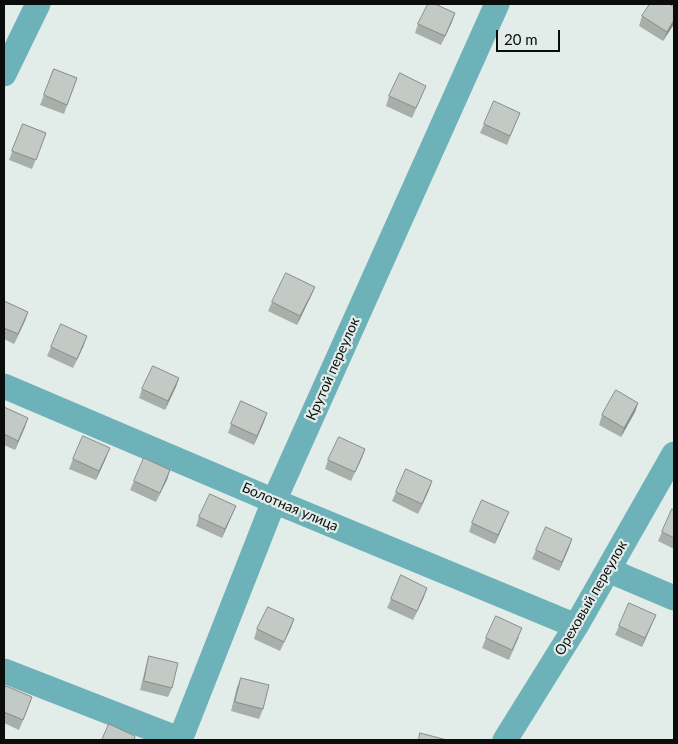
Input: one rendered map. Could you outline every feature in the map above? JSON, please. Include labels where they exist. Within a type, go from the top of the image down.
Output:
[{"type":"street","points":[[4,74],[38,4]]},
{"type":"street","name":"Крутой переулок","points":[[180,740],[274,501],[497,4]]},
{"type":"street","name":"Болотная улица","points":[[4,386],[274,501],[576,626]]},
{"type":"street","name":"Ореховый переулок","points":[[505,740],[576,626],[674,454]]},
{"type":"street","points":[[608,570],[674,598]]},
{"type":"street","points":[[4,671],[180,740]]},
{"type":"building","points":[[428,4],[435,4],[455,13],[445,36],[418,24]]},
{"type":"building","points":[[650,4],[669,4],[674,7],[674,20],[667,32],[642,16]]},
{"type":"building","points":[[54,69],[77,78],[67,105],[44,95]]},
{"type":"building","points":[[400,73],[426,86],[416,108],[389,96]]},
{"type":"building","points":[[494,101],[520,113],[510,136],[484,124]]},
{"type":"building","points":[[23,124],[46,133],[36,160],[12,151]]},
{"type":"building","points":[[286,273],[315,287],[300,316],[272,302]]},
{"type":"building","points":[[4,301],[28,312],[18,334],[4,328]]},
{"type":"building","points":[[61,324],[87,336],[77,359],[51,347]]},
{"type":"building","points":[[153,366],[179,378],[168,401],[142,389]]},
{"type":"building","points":[[616,390],[638,403],[624,428],[602,415]]},
{"type":"building","points":[[241,401],[267,413],[257,436],[231,424]]},
{"type":"building","points":[[4,407],[28,418],[18,441],[4,434]]},
{"type":"building","points":[[83,436],[110,448],[99,471],[73,459]]},
{"type":"building","points":[[339,437],[365,449],[355,472],[328,460]]},
{"type":"building","points":[[144,458],[170,470],[160,493],[134,481]]},
{"type":"building","points":[[406,469],[432,481],[422,504],[396,492]]},
{"type":"building","points":[[210,494],[236,506],[225,529],[199,517]]},
{"type":"building","points":[[482,500],[509,512],[498,535],[472,523]]},
{"type":"building","points":[[672,509],[674,510],[674,538],[662,532]]},
{"type":"building","points":[[546,527],[572,539],[562,562],[536,550]]},
{"type":"building","points":[[401,575],[427,588],[417,611],[391,599]]},
{"type":"building","points":[[629,603],[656,615],[645,638],[619,626]]},
{"type":"building","points":[[268,607],[294,619],[284,642],[257,629]]},
{"type":"building","points":[[496,616],[522,628],[512,650],[486,638]]},
{"type":"building","points":[[149,656],[178,663],[172,688],[144,681]]},
{"type":"building","points":[[241,678],[269,685],[263,709],[235,702]]},
{"type":"building","points":[[6,686],[32,697],[23,720],[4,712],[4,691]]},
{"type":"building","points":[[109,724],[135,736],[134,740],[102,740]]},
{"type":"building","points":[[420,733],[447,740],[419,740]]}]
